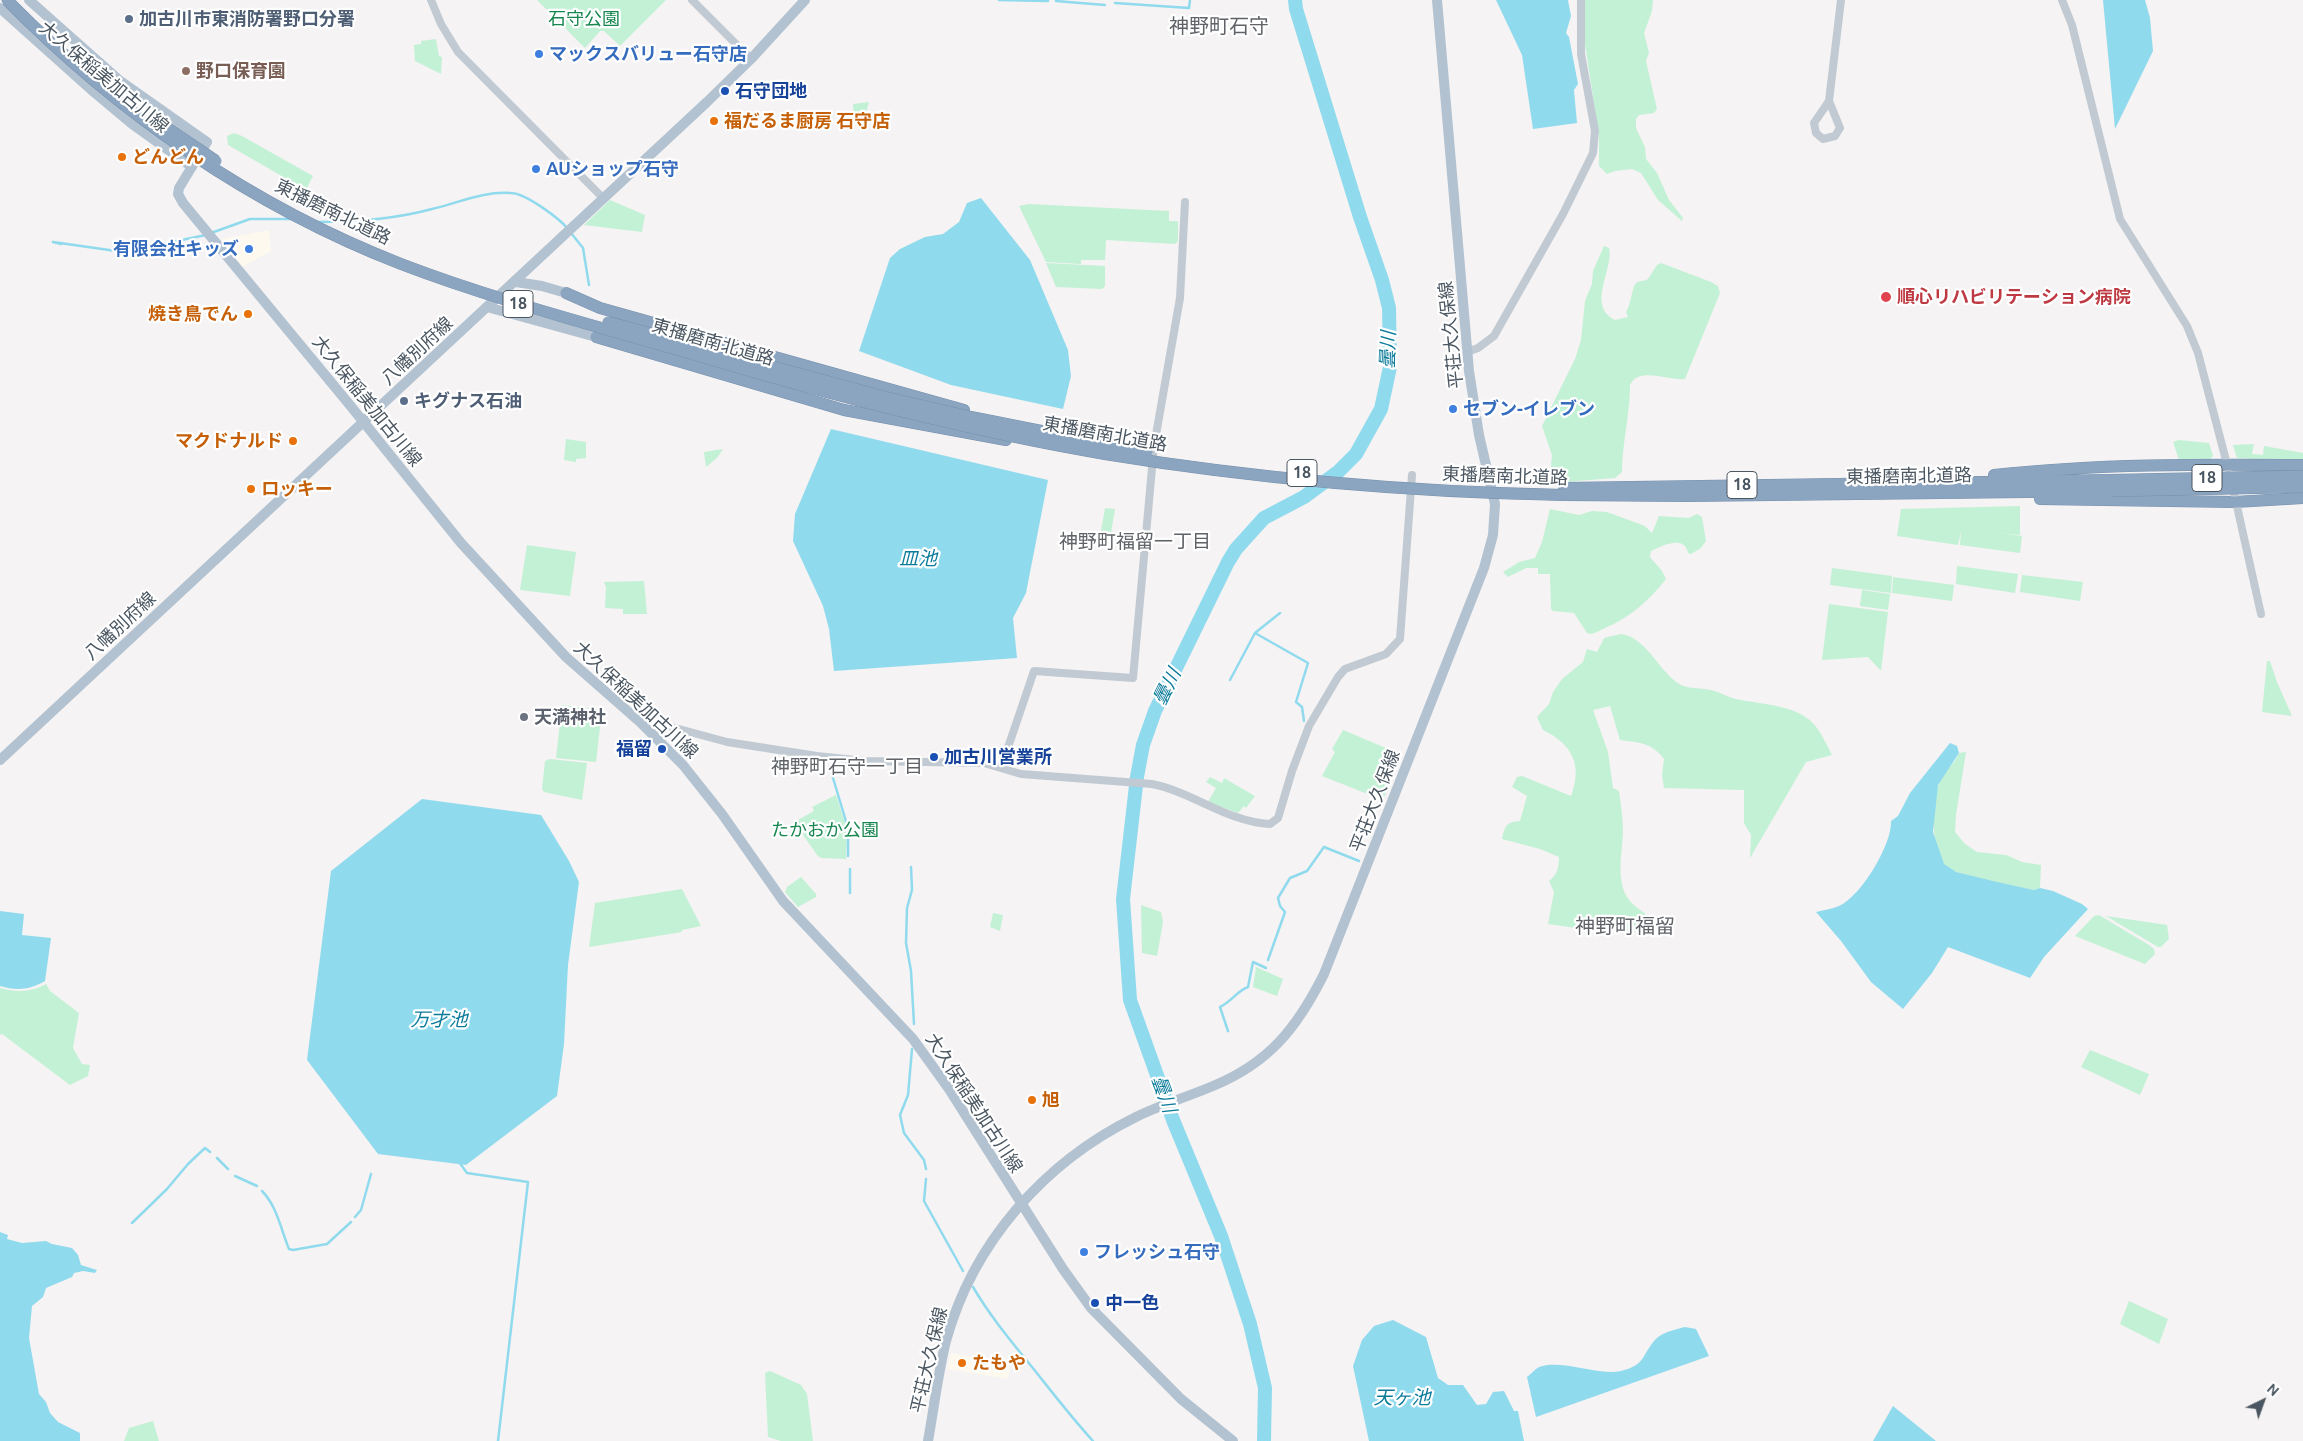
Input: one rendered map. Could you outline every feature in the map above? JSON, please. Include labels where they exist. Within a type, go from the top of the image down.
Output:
[{"type":"highway","name":"東播磨南北道路","points":[[7,0],[95,83],[180,146],[230,179],[346,240],[398,263],[514,303],[883,408],[1101,453],[1332,484],[1434,491],[1564,492],[2111,485],[2303,487]]},
{"type":"highway","name":"東播磨南北道路","points":[[17,0],[100,77],[185,140],[232,171],[279,198],[364,240],[453,275],[580,314],[884,397],[1135,451],[1316,475],[1564,492]]},
{"type":"highway","name":"18","points":[[566,293],[600,308],[1043,432]]},
{"type":"highway","name":"18","points":[[596,337],[844,410],[966,434],[1101,453]]},
{"type":"highway","name":"18","points":[[1919,488],[2081,467],[2180,466],[2227,463],[2303,466]]},
{"type":"highway","name":"東播磨南北道路","points":[[2111,485],[2303,476]]},
{"type":"highway","name":"18","points":[[1919,488],[2078,500],[2235,502],[2303,498]]},
{"type":"main road","name":"大久保稲美加古川線","points":[[29,0],[119,80],[208,142],[179,188],[180,199],[441,520],[544,635],[586,676],[651,732],[694,778],[793,913],[918,1044],[949,1089],[1020,1203],[1091,1308],[1180,1398],[1233,1441]]},
{"type":"main road","name":"八幡別府線","points":[[0,760],[516,282],[751,59],[805,0]]},
{"type":"main road","name":"平荘大久保線","points":[[928,1441],[946,1342],[958,1306],[984,1253],[1020,1203],[1065,1163],[1102,1136],[1158,1108],[1240,1073],[1260,1060],[1288,1033],[1313,997],[1362,880],[1479,583],[1490,551],[1495,519],[1495,504],[1479,435],[1467,352],[1437,0]]},
{"type":"main road","name":"大久保稲美加古川線","points":[[0,8],[94,93],[132,124],[192,167]]},
{"type":"main road","name":"18","points":[[516,282],[542,286],[566,293]]},
{"type":"main road","name":"18","points":[[487,307],[596,337]]},
{"type":"street","points":[[431,0],[441,24],[458,52],[603,198]]},
{"type":"street","points":[[692,0],[751,59]]},
{"type":"street","points":[[1467,352],[1478,348],[1494,336],[1563,214],[1593,154],[1594,131],[1581,54],[1581,0]]},
{"type":"street","points":[[1830,101],[1814,123],[1816,133],[1823,139],[1835,136],[1840,128],[1830,101],[1841,0]]},
{"type":"street","points":[[2062,0],[2074,33],[2120,219],[2187,326],[2198,353],[2227,463],[2261,614]]},
{"type":"street","points":[[1001,768],[1034,671],[1133,678],[1154,446],[1169,351],[1180,298],[1185,202]]},
{"type":"street","points":[[651,732],[668,726],[727,742],[816,756],[865,761],[984,763],[1021,774],[1165,787],[1234,816],[1265,823],[1274,822],[1278,818],[1292,771],[1311,722],[1338,677],[1345,669],[1386,654],[1400,640],[1412,474]]},
{"type":"shaded area","name":"有限会社キッズ","points":[[269,230],[271,251],[242,267],[224,246],[222,239]]},
{"type":"shaded area","points":[[951,1353],[1011,1364],[1008,1379],[947,1369]]},
{"type":"green space","name":"石守公園","points":[[537,0],[666,0],[620,46],[604,31],[600,31],[585,48]]},
{"type":"green space","points":[[1585,0],[1653,0],[1652,11],[1644,33],[1649,53],[1646,61],[1657,109],[1654,113],[1639,115],[1636,119],[1636,128],[1645,147],[1646,159],[1657,173],[1669,200],[1683,218],[1682,221],[1658,200],[1641,173],[1632,169],[1607,174],[1599,166],[1599,136],[1585,44]]},
{"type":"green space","points":[[436,39],[439,56],[442,57],[441,74],[415,61],[414,45],[421,44],[421,41]]},
{"type":"green space","points":[[869,102],[865,116],[872,119],[872,122],[854,119],[853,104]]},
{"type":"green space","points":[[234,133],[313,176],[306,190],[228,145],[227,136]]},
{"type":"green space","points":[[610,200],[645,215],[642,232],[584,225]]},
{"type":"green space","points":[[1029,204],[1169,211],[1169,221],[1178,221],[1178,241],[1175,244],[1106,240],[1105,260],[1081,260],[1081,264],[1046,262],[1019,206]]},
{"type":"green space","points":[[1604,246],[1609,248],[1610,257],[1603,287],[1603,306],[1607,314],[1615,320],[1628,317],[1626,312],[1635,285],[1637,282],[1648,279],[1657,265],[1661,263],[1711,282],[1718,286],[1720,293],[1685,379],[1647,375],[1634,379],[1630,385],[1622,472],[1615,478],[1552,483],[1550,477],[1552,455],[1542,426],[1575,359],[1581,340],[1585,301],[1592,284],[1593,271]]},
{"type":"green space","points":[[1046,263],[1105,266],[1105,286],[1102,289],[1056,287]]},
{"type":"green space","points":[[566,439],[586,442],[586,458],[576,459],[576,462],[564,460]]},
{"type":"green space","points":[[2179,440],[2209,443],[2213,456],[2208,461],[2179,460],[2173,442]]},
{"type":"green space","points":[[2254,444],[2252,454],[2263,455],[2264,446],[2303,453],[2303,462],[2237,458],[2233,445]]},
{"type":"green space","points":[[723,449],[717,458],[706,467],[704,452]]},
{"type":"green space","points":[[2020,506],[2020,535],[2001,533],[2022,536],[2020,553],[1960,545],[1961,531],[1958,545],[1897,536],[1901,509]]},
{"type":"green space","points":[[1105,508],[1115,509],[1111,533],[1101,531]]},
{"type":"green space","points":[[1550,509],[1579,515],[1592,511],[1607,512],[1645,526],[1652,533],[1659,516],[1689,518],[1697,514],[1702,517],[1706,541],[1701,548],[1691,554],[1688,553],[1686,547],[1678,543],[1666,544],[1651,551],[1650,557],[1666,579],[1631,614],[1591,634],[1587,633],[1574,613],[1553,611],[1551,609],[1550,574],[1538,574],[1538,568],[1526,568],[1508,577],[1503,572],[1519,562],[1535,558],[1542,542]]},
{"type":"green space","points":[[527,545],[576,552],[570,596],[520,590]]},
{"type":"green space","points":[[1957,566],[2018,574],[2015,593],[1956,584]]},
{"type":"green space","points":[[1832,568],[1892,576],[1891,593],[1830,585]]},
{"type":"green space","points":[[2022,575],[2083,582],[2080,601],[2020,592]]},
{"type":"green space","points":[[1893,577],[1954,585],[1952,601],[1892,593]]},
{"type":"green space","points":[[644,581],[647,614],[623,614],[623,609],[605,608],[606,587],[604,582]]},
{"type":"green space","points":[[1862,590],[1890,594],[1888,610],[1860,606]]},
{"type":"green space","points":[[1829,604],[1888,612],[1881,671],[1868,657],[1822,660]]},
{"type":"green space","points":[[1621,634],[1639,642],[1666,673],[1681,685],[1711,690],[1736,699],[1780,707],[1801,714],[1817,728],[1832,755],[1806,762],[1750,858],[1751,835],[1744,823],[1744,790],[1664,788],[1662,775],[1664,759],[1659,753],[1645,744],[1620,740],[1610,706],[1593,710],[1608,752],[1613,788],[1619,791],[1623,828],[1621,868],[1623,888],[1630,901],[1655,923],[1658,928],[1655,933],[1576,928],[1548,924],[1554,892],[1549,881],[1557,871],[1559,857],[1540,849],[1502,839],[1504,831],[1509,824],[1520,821],[1527,796],[1512,787],[1517,777],[1522,776],[1571,796],[1576,775],[1572,757],[1568,749],[1561,742],[1543,730],[1537,717],[1549,704],[1553,692],[1562,679],[1583,662],[1587,649],[1597,652],[1604,638]]},
{"type":"green space","points":[[2267,661],[2270,661],[2292,716],[2262,712]]},
{"type":"green space","points":[[562,705],[602,710],[596,762],[556,758]]},
{"type":"green space","points":[[1343,730],[1400,754],[1383,800],[1322,776],[1335,752],[1332,749]]},
{"type":"green space","points":[[1966,752],[1955,832],[1965,844],[1977,852],[2006,855],[2022,862],[2041,865],[2040,888],[2034,890],[1964,875],[1948,868],[1942,861],[1935,841],[1934,805],[1936,794],[1940,781],[1959,753]]},
{"type":"green space","points":[[550,759],[587,763],[582,800],[544,792],[542,789],[545,761]]},
{"type":"green space","points":[[1210,777],[1222,783],[1224,778],[1255,796],[1246,808],[1244,806],[1238,813],[1208,802],[1216,788],[1206,782]]},
{"type":"green space","name":"たかおか公園","points":[[836,795],[847,829],[846,859],[821,858],[794,822],[814,811],[812,807]]},
{"type":"green space","points":[[801,877],[816,894],[816,897],[798,907],[785,892],[787,887]]},
{"type":"green space","points":[[682,889],[701,926],[682,930],[682,932],[589,947],[595,903]]},
{"type":"green space","points":[[1141,905],[1161,912],[1163,922],[1157,956],[1142,953]]},
{"type":"green space","points":[[993,913],[1003,915],[1000,931],[990,927]]},
{"type":"green space","points":[[2099,915],[2149,945],[2154,949],[2155,954],[2145,964],[2075,936],[2094,916]]},
{"type":"green space","points":[[2106,916],[2167,925],[2169,939],[2161,947],[2158,947]]},
{"type":"green space","points":[[1256,967],[1283,979],[1277,996],[1253,987]]},
{"type":"green space","points":[[46,984],[50,991],[79,1013],[73,1048],[82,1064],[90,1065],[88,1076],[70,1085],[2,1034],[0,1035],[0,988],[23,991]]},
{"type":"green space","points":[[2090,1050],[2149,1074],[2140,1095],[2081,1067]]},
{"type":"green space","points":[[2129,1301],[2168,1319],[2159,1344],[2120,1324]]},
{"type":"green space","points":[[770,1371],[801,1385],[807,1394],[813,1441],[781,1441],[768,1437],[765,1373]]},
{"type":"green space","points":[[153,1421],[159,1441],[124,1441],[129,1428]]},
{"type":"water","points":[[1496,0],[1568,0],[1571,16],[1566,33],[1569,37],[1578,84],[1574,90],[1577,123],[1533,129],[1522,55]]},
{"type":"water","points":[[2103,0],[2145,0],[2150,18],[2153,51],[2115,129]]},
{"type":"water","points":[[981,198],[1030,260],[1068,350],[1071,376],[1063,409],[951,385],[859,351],[890,258],[900,249],[925,237],[943,234],[959,222],[967,203]]},
{"type":"water","name":"皿池","points":[[831,429],[1048,480],[1026,593],[1013,618],[1017,658],[834,671],[829,629],[823,606],[793,541],[795,514]]},
{"type":"water","points":[[1950,743],[1957,746],[1959,753],[1938,785],[1933,832],[1944,864],[1956,872],[2034,890],[2040,888],[2053,891],[2082,904],[2088,909],[2044,957],[2030,978],[1948,947],[1932,973],[1903,1009],[1871,982],[1841,941],[1816,912],[1839,906],[1857,892],[1881,856],[1890,831],[1891,821],[1898,816],[1910,793]]},
{"type":"water","name":"万才池","points":[[422,799],[541,815],[569,861],[579,882],[568,965],[564,1044],[557,1096],[466,1165],[378,1154],[307,1060],[331,871]]},
{"type":"water","points":[[0,911],[24,914],[22,935],[51,938],[45,981],[23,989],[0,986]]},
{"type":"water","points":[[0,1232],[8,1235],[7,1239],[22,1243],[46,1241],[72,1248],[78,1255],[81,1265],[97,1270],[95,1273],[83,1271],[74,1273],[72,1277],[46,1288],[43,1297],[32,1306],[29,1338],[39,1394],[46,1402],[50,1413],[58,1422],[80,1433],[80,1441],[0,1441]]},
{"type":"water","name":"天ヶ池","points":[[1393,1320],[1426,1337],[1438,1378],[1448,1385],[1463,1385],[1477,1405],[1486,1404],[1493,1392],[1504,1391],[1514,1411],[1518,1411],[1524,1441],[1369,1441],[1353,1366],[1362,1340],[1374,1326]]},
{"type":"water","points":[[1685,1327],[1696,1329],[1709,1356],[1536,1417],[1527,1377],[1539,1367],[1558,1365],[1611,1372],[1629,1369],[1642,1360],[1660,1335]]},
{"type":"water","points":[[1893,1406],[1936,1441],[1873,1441]]},
{"type":"waterway","points":[[999,0],[1048,1]]},
{"type":"waterway","points":[[1115,3],[1189,8],[1190,0]]},
{"type":"waterway","name":"曇川","points":[[1264,1441],[1265,1388],[1250,1324],[1221,1236],[1173,1120],[1130,1000],[1123,899],[1137,777],[1143,745],[1155,711],[1228,562],[1236,549],[1264,518],[1304,497],[1338,472],[1356,454],[1381,409],[1390,367],[1389,308],[1382,280],[1360,217],[1296,9],[1295,0]]},
{"type":"waterway","points":[[1056,1],[1105,5]]},
{"type":"waterway","points":[[318,222],[390,218],[490,194],[511,193],[525,197],[541,207],[568,229]]},
{"type":"waterway","points":[[211,233],[250,219],[291,219]]},
{"type":"waterway","points":[[571,233],[583,248],[589,285]]},
{"type":"waterway","points":[[61,244],[53,242],[123,252],[206,235]]},
{"type":"waterway","points":[[1230,680],[1255,633],[1280,613]]},
{"type":"waterway","points":[[1255,633],[1308,663],[1296,702],[1302,707],[1304,721]]},
{"type":"waterway","points":[[830,768],[848,828],[848,856]]},
{"type":"waterway","points":[[1268,960],[1285,912],[1280,906],[1278,898],[1290,878],[1307,871],[1324,847],[1359,861]]},
{"type":"waterway","points":[[911,867],[912,890],[907,908],[906,943],[911,971],[914,1024]]},
{"type":"waterway","points":[[850,869],[850,893]]},
{"type":"waterway","points":[[1228,1031],[1220,1007],[1248,987],[1253,962],[1266,968]]},
{"type":"waterway","points":[[912,1049],[908,1095],[900,1115],[904,1133],[924,1160],[926,1169]]},
{"type":"waterway","points":[[132,1223],[205,1148],[210,1152]]},
{"type":"waterway","points":[[217,1158],[228,1169]]},
{"type":"waterway","points":[[459,1162],[467,1173],[528,1182],[498,1441]]},
{"type":"waterway","points":[[355,1217],[361,1210],[371,1174]]},
{"type":"waterway","points":[[235,1176],[257,1186]]},
{"type":"waterway","points":[[926,1179],[924,1201],[963,1271]]},
{"type":"waterway","points":[[262,1191],[275,1211],[289,1249],[293,1250],[327,1244],[351,1222]]},
{"type":"waterway","points":[[973,1287],[1009,1338],[1069,1414],[1093,1441]]},
{"type":"place","name":"加古川市東消防署野口分署","points":[[129,19]]},
{"type":"place","name":"マックスバリュー石守店","points":[[539,54]]},
{"type":"place","name":"野口保育園","points":[[186,71]]},
{"type":"place","name":"石守団地","points":[[725,91]]},
{"type":"place","name":"福だるま厨房 石守店","points":[[714,121]]},
{"type":"place","name":"どんどん","points":[[122,157]]},
{"type":"place","name":"AUショップ石守","points":[[536,169]]},
{"type":"place","name":"有限会社キッズ","points":[[249,249]]},
{"type":"place","name":"順心リハビリテーション病院","points":[[1886,297]]},
{"type":"place","name":"焼き鳥でん","points":[[248,314]]},
{"type":"place","name":"キグナス石油","points":[[404,401]]},
{"type":"place","name":"セブン-イレブン","points":[[1453,409]]},
{"type":"place","name":"マクドナルド","points":[[293,441]]},
{"type":"place","name":"ロッキー","points":[[251,489]]},
{"type":"place","name":"天満神社","points":[[524,717]]},
{"type":"place","name":"福留","points":[[662,749]]},
{"type":"place","name":"加古川営業所","points":[[934,757]]},
{"type":"place","name":"旭","points":[[1032,1100]]},
{"type":"place","name":"フレッシュ石守","points":[[1084,1252]]},
{"type":"place","name":"中一色","points":[[1095,1303]]},
{"type":"place","name":"たもや","points":[[962,1363]]},
{"type":"district","name":"神野町石守","points":[[1219,26]]},
{"type":"district","name":"神野町福留一丁目","points":[[1135,542]]},
{"type":"district","name":"神野町石守一丁目","points":[[847,767]]},
{"type":"district","name":"神野町福留","points":[[1625,926]]}]
